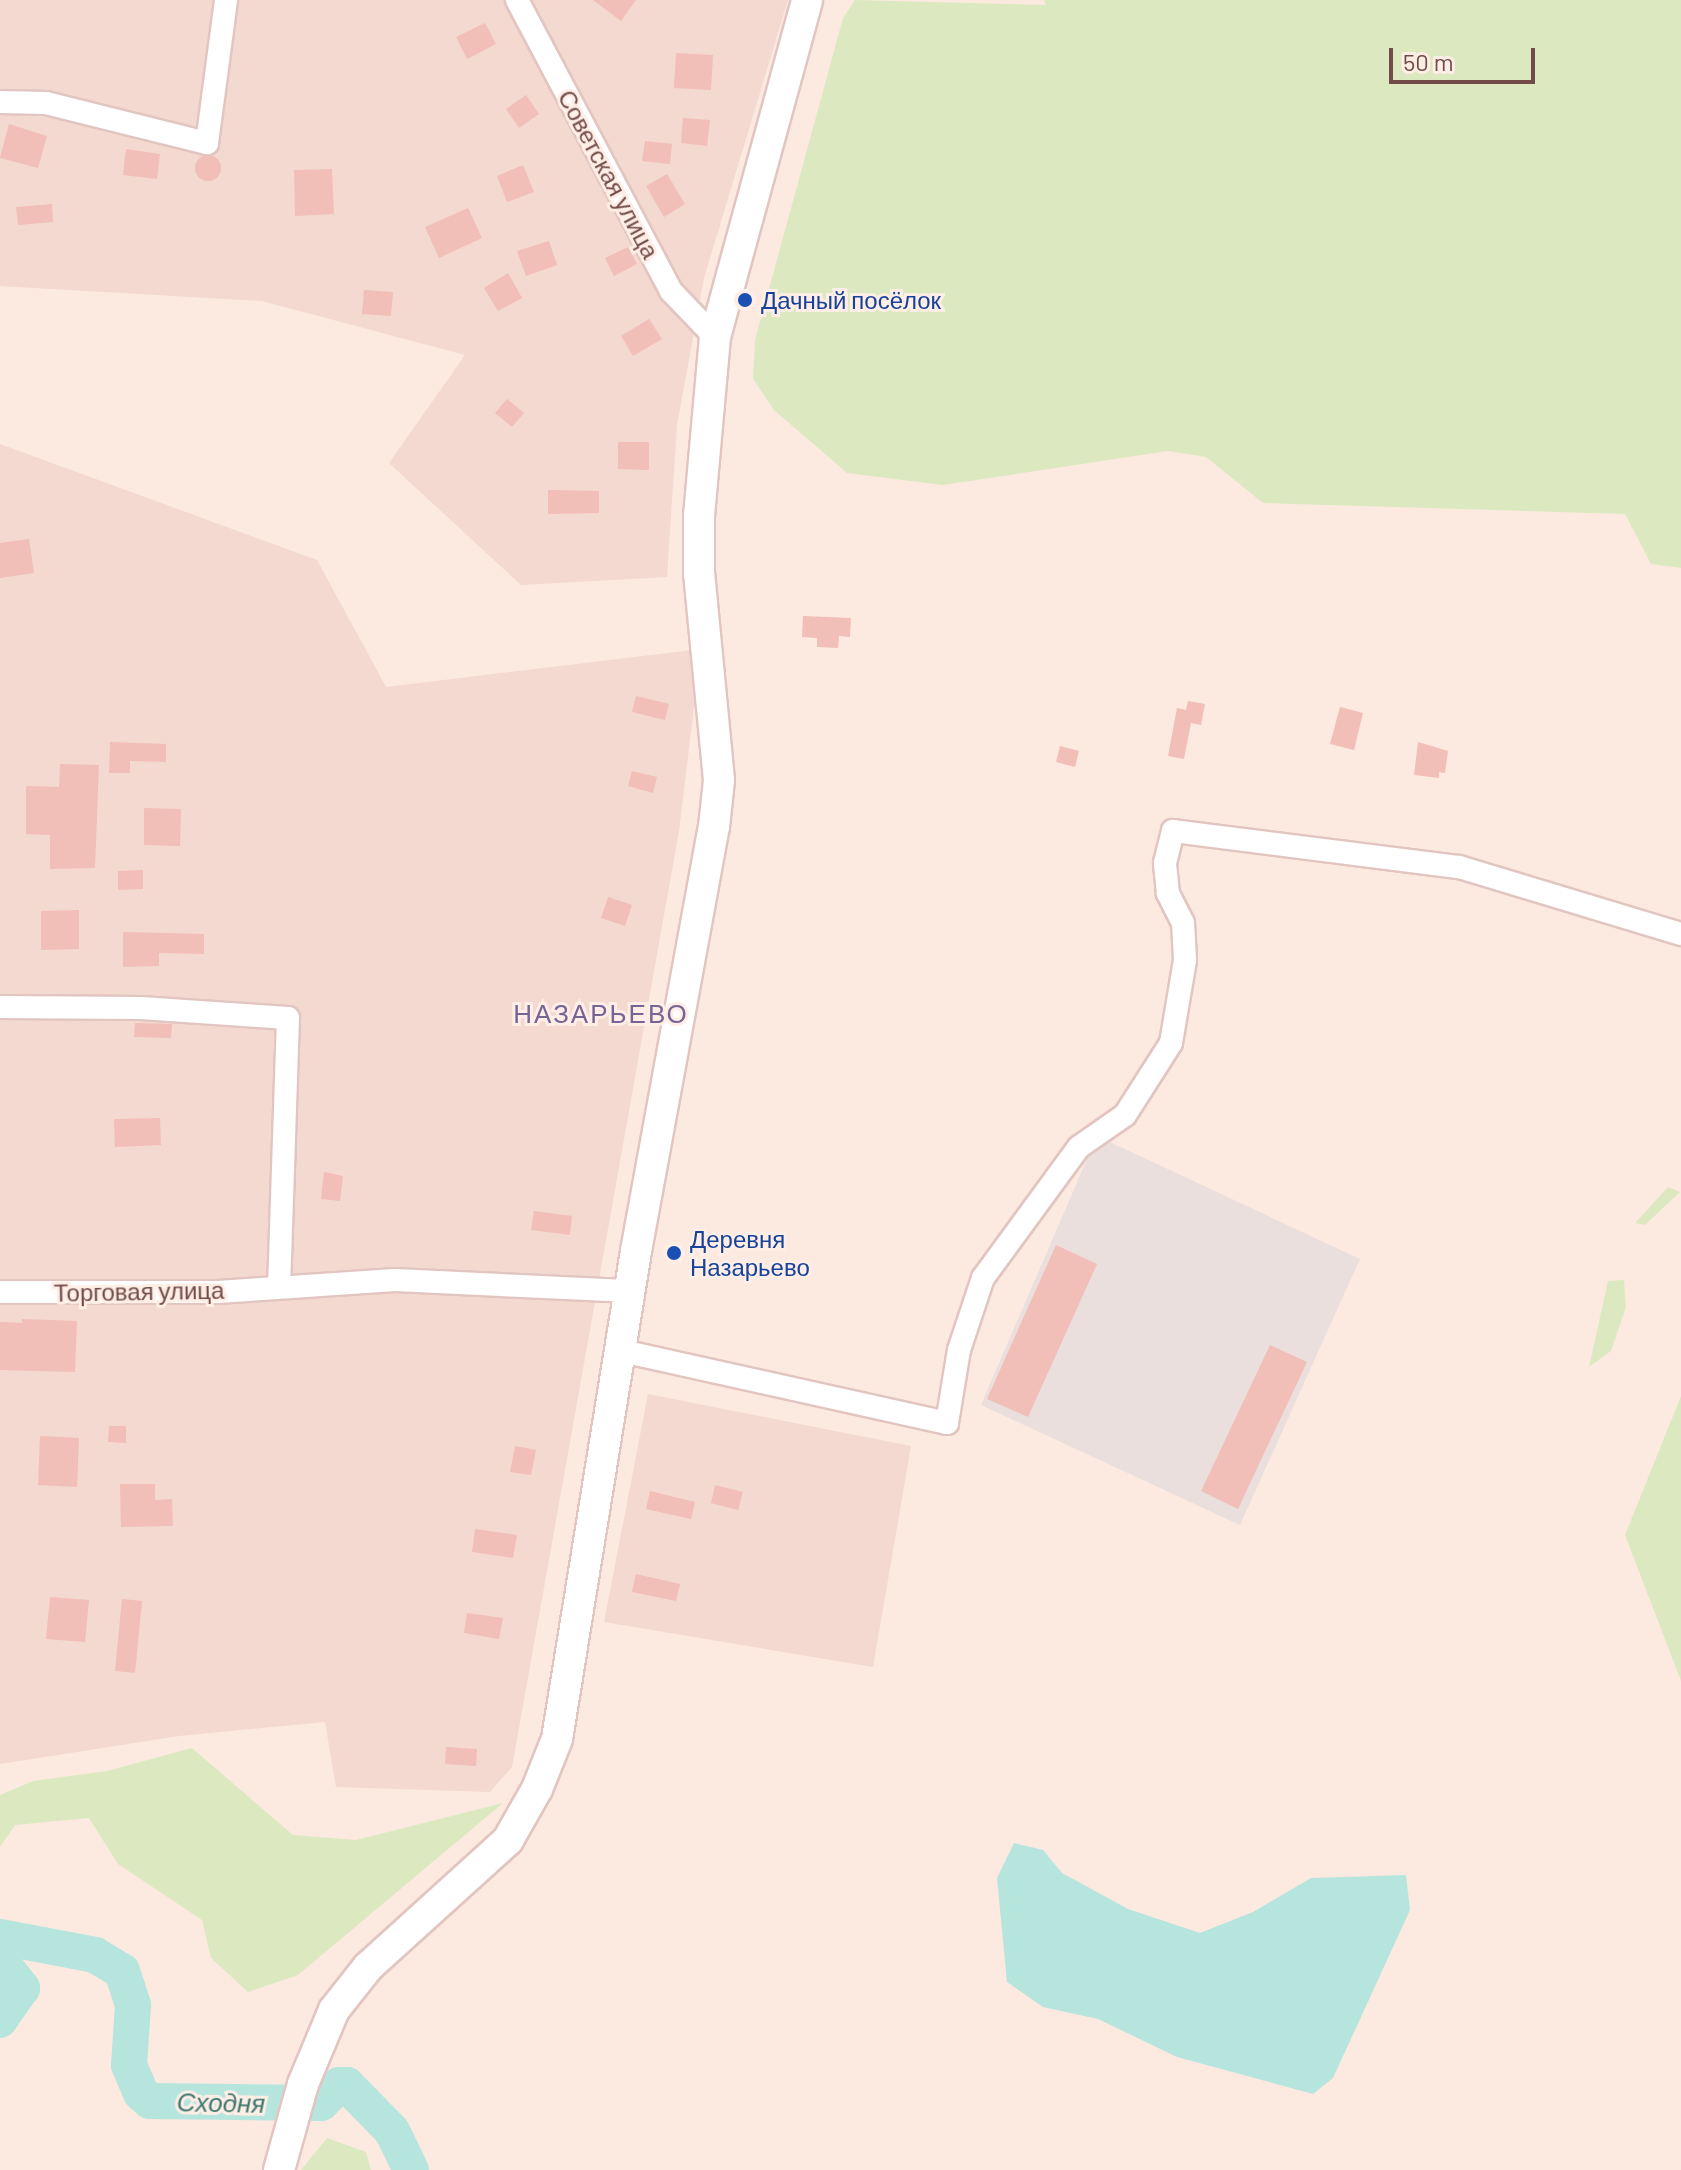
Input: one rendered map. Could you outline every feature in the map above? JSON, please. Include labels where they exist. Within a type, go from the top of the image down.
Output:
[{"type":"street","points":[[0,102],[46,103],[207,143],[226,0]]},
{"type":"street","name":"Советская улица","points":[[517,0],[671,291],[715,337]]},
{"type":"street","points":[[283,2159],[303,2084],[334,2010],[359,1978],[508,1840],[537,1789],[557,1739],[719,780],[699,574],[715,337],[807,0]]},
{"type":"street","points":[[622,1351],[947,1423],[959,1350],[983,1278],[1079,1147],[1125,1115],[1171,1043],[1185,960],[1183,923],[1168,893],[1165,863],[1173,831],[1459,867],[1681,934]]},
{"type":"street","points":[[0,1007],[141,1008],[288,1018],[279,1285]]},
{"type":"street","name":"Торговая улица","points":[[0,1292],[218,1292],[279,1285],[395,1280],[631,1291]]},
{"type":"shaded area","points":[[0,0],[788,0],[704,278],[677,425],[667,577],[521,585],[389,463],[465,355],[262,301],[0,286]]},
{"type":"shaded area","points":[[0,444],[317,560],[386,687],[701,649],[679,831],[512,1767],[490,1792],[336,1787],[325,1722],[179,1736],[0,1764]]},
{"type":"shaded area","points":[[1097,1136],[1360,1259],[1240,1525],[981,1405]]},
{"type":"shaded area","points":[[648,1394],[911,1446],[873,1667],[604,1622]]},
{"type":"green space","points":[[855,0],[1046,5],[1044,0],[1681,0],[1681,568],[1651,564],[1625,514],[1263,503],[1206,457],[1168,451],[943,485],[847,473],[774,410],[753,379],[755,340],[843,18]]},
{"type":"green space","points":[[1668,1187],[1680,1192],[1645,1225],[1635,1223]]},
{"type":"green space","points":[[1624,1280],[1626,1307],[1611,1351],[1589,1367],[1608,1281]]},
{"type":"green space","points":[[1681,1396],[1681,1681],[1625,1535]]},
{"type":"green space","points":[[192,1748],[293,1835],[356,1840],[503,1803],[298,1975],[248,1992],[211,1958],[202,1920],[118,1864],[89,1818],[15,1825],[0,1847],[0,1795],[33,1781],[107,1771]]},
{"type":"green space","points":[[327,2138],[366,2152],[371,2170],[301,2170]]},
{"type":"water","points":[[1014,1843],[1043,1850],[1062,1873],[1128,1909],[1200,1933],[1253,1912],[1311,1878],[1406,1875],[1410,1910],[1333,2078],[1313,2094],[1177,2057],[1098,2019],[1043,2007],[1007,1982],[997,1878]]},
{"type":"building","points":[[593,0],[636,0],[621,21]]},
{"type":"building","points":[[485,23],[496,44],[467,59],[456,37]]},
{"type":"building","points":[[676,53],[713,55],[711,90],[674,88]]},
{"type":"building","points":[[526,95],[539,114],[519,128],[506,109]]},
{"type":"building","points":[[683,118],[710,120],[707,146],[681,143]]},
{"type":"building","points":[[9,124],[47,136],[38,168],[0,158]]},
{"type":"building","points":[[645,141],[672,144],[670,164],[642,161]]},
{"type":"building","points":[[126,149],[160,154],[157,179],[123,175]]},
{"type":"building","points":[[208,155],[217,159],[221,168],[217,177],[208,181],[199,177],[195,168],[199,159]]},
{"type":"building","points":[[523,165],[534,192],[507,202],[497,176]]},
{"type":"building","points":[[332,169],[334,214],[295,216],[294,170]]},
{"type":"building","points":[[667,174],[685,204],[664,217],[646,186]]},
{"type":"building","points":[[52,204],[53,222],[18,225],[16,207]]},
{"type":"building","points":[[468,208],[482,238],[439,258],[425,227]]},
{"type":"building","points":[[549,241],[557,265],[526,276],[517,251]]},
{"type":"building","points":[[628,247],[637,264],[614,276],[605,258]]},
{"type":"building","points":[[508,273],[522,298],[498,311],[484,288]]},
{"type":"building","points":[[364,290],[393,292],[391,316],[362,314]]},
{"type":"building","points":[[649,319],[662,339],[633,356],[621,336]]},
{"type":"building","points":[[507,399],[524,413],[512,427],[495,413]]},
{"type":"building","points":[[618,442],[649,442],[649,470],[618,469]]},
{"type":"building","points":[[548,490],[599,491],[599,513],[548,514]]},
{"type":"building","points":[[29,539],[34,573],[0,578],[0,543]]},
{"type":"building","points":[[803,616],[851,618],[850,637],[839,636],[838,648],[817,647],[817,638],[802,637]]},
{"type":"building","points":[[636,696],[669,704],[665,720],[632,712]]},
{"type":"building","points":[[1188,701],[1205,704],[1201,725],[1191,723],[1184,759],[1168,756],[1177,708],[1186,710]]},
{"type":"building","points":[[1340,707],[1363,713],[1354,750],[1330,744]]},
{"type":"building","points":[[110,742],[166,744],[166,762],[130,761],[130,773],[109,773]]},
{"type":"building","points":[[1418,742],[1448,751],[1445,773],[1439,772],[1439,778],[1414,775]]},
{"type":"building","points":[[1060,746],[1079,751],[1075,767],[1056,762]]},
{"type":"building","points":[[60,764],[99,765],[95,868],[50,869],[50,835],[26,834],[26,786],[59,787]]},
{"type":"building","points":[[632,771],[657,777],[653,793],[628,786]]},
{"type":"building","points":[[144,808],[181,809],[180,846],[144,845]]},
{"type":"building","points":[[143,870],[143,889],[118,890],[118,871]]},
{"type":"building","points":[[608,897],[632,905],[625,926],[601,918]]},
{"type":"building","points":[[79,910],[79,949],[41,950],[41,911]]},
{"type":"building","points":[[123,932],[204,934],[204,954],[159,953],[159,966],[123,967]]},
{"type":"building","points":[[135,1023],[172,1024],[171,1038],[134,1037]]},
{"type":"building","points":[[160,1118],[161,1145],[115,1147],[114,1119]]},
{"type":"building","points":[[324,1172],[343,1176],[340,1201],[321,1199]]},
{"type":"building","points":[[534,1211],[572,1216],[570,1235],[531,1230]]},
{"type":"building","points":[[1056,1245],[1097,1264],[1028,1417],[987,1399]]},
{"type":"building","points":[[22,1319],[77,1321],[75,1372],[0,1370],[0,1322],[22,1323]]},
{"type":"building","points":[[1270,1345],[1307,1362],[1238,1509],[1201,1491]]},
{"type":"building","points":[[109,1426],[126,1426],[126,1443],[108,1442]]},
{"type":"building","points":[[40,1436],[79,1438],[77,1487],[38,1485]]},
{"type":"building","points":[[515,1446],[536,1450],[531,1475],[510,1472]]},
{"type":"building","points":[[120,1484],[155,1484],[155,1500],[172,1499],[173,1526],[121,1527]]},
{"type":"building","points":[[715,1485],[743,1492],[738,1510],[711,1503]]},
{"type":"building","points":[[650,1491],[695,1502],[691,1519],[646,1509]]},
{"type":"building","points":[[475,1529],[517,1535],[513,1558],[472,1552]]},
{"type":"building","points":[[636,1574],[680,1584],[676,1601],[632,1592]]},
{"type":"building","points":[[50,1597],[89,1600],[85,1642],[46,1639]]},
{"type":"building","points":[[122,1599],[142,1601],[135,1673],[115,1671]]},
{"type":"building","points":[[467,1613],[503,1618],[499,1639],[464,1633]]},
{"type":"building","points":[[446,1747],[477,1749],[476,1766],[445,1764]]},
{"type":"waterway","name":"Сходня","points":[[0,1937],[95,1955],[122,1971],[133,2005],[129,2065],[141,2093],[150,2101],[321,2103],[339,2085],[347,2085],[392,2131],[411,2170]]},
{"type":"waterway","name":"Сходня","points":[[0,1960],[22,1988],[0,2020]]},
{"type":"place","name":"Дачный посёлок","points":[[745,300]]},
{"type":"place","name":"Деревня Назарьево","points":[[674,1253]]},
{"type":"district","name":"НАЗАРЬЕВО","points":[[601,1013]]}]
